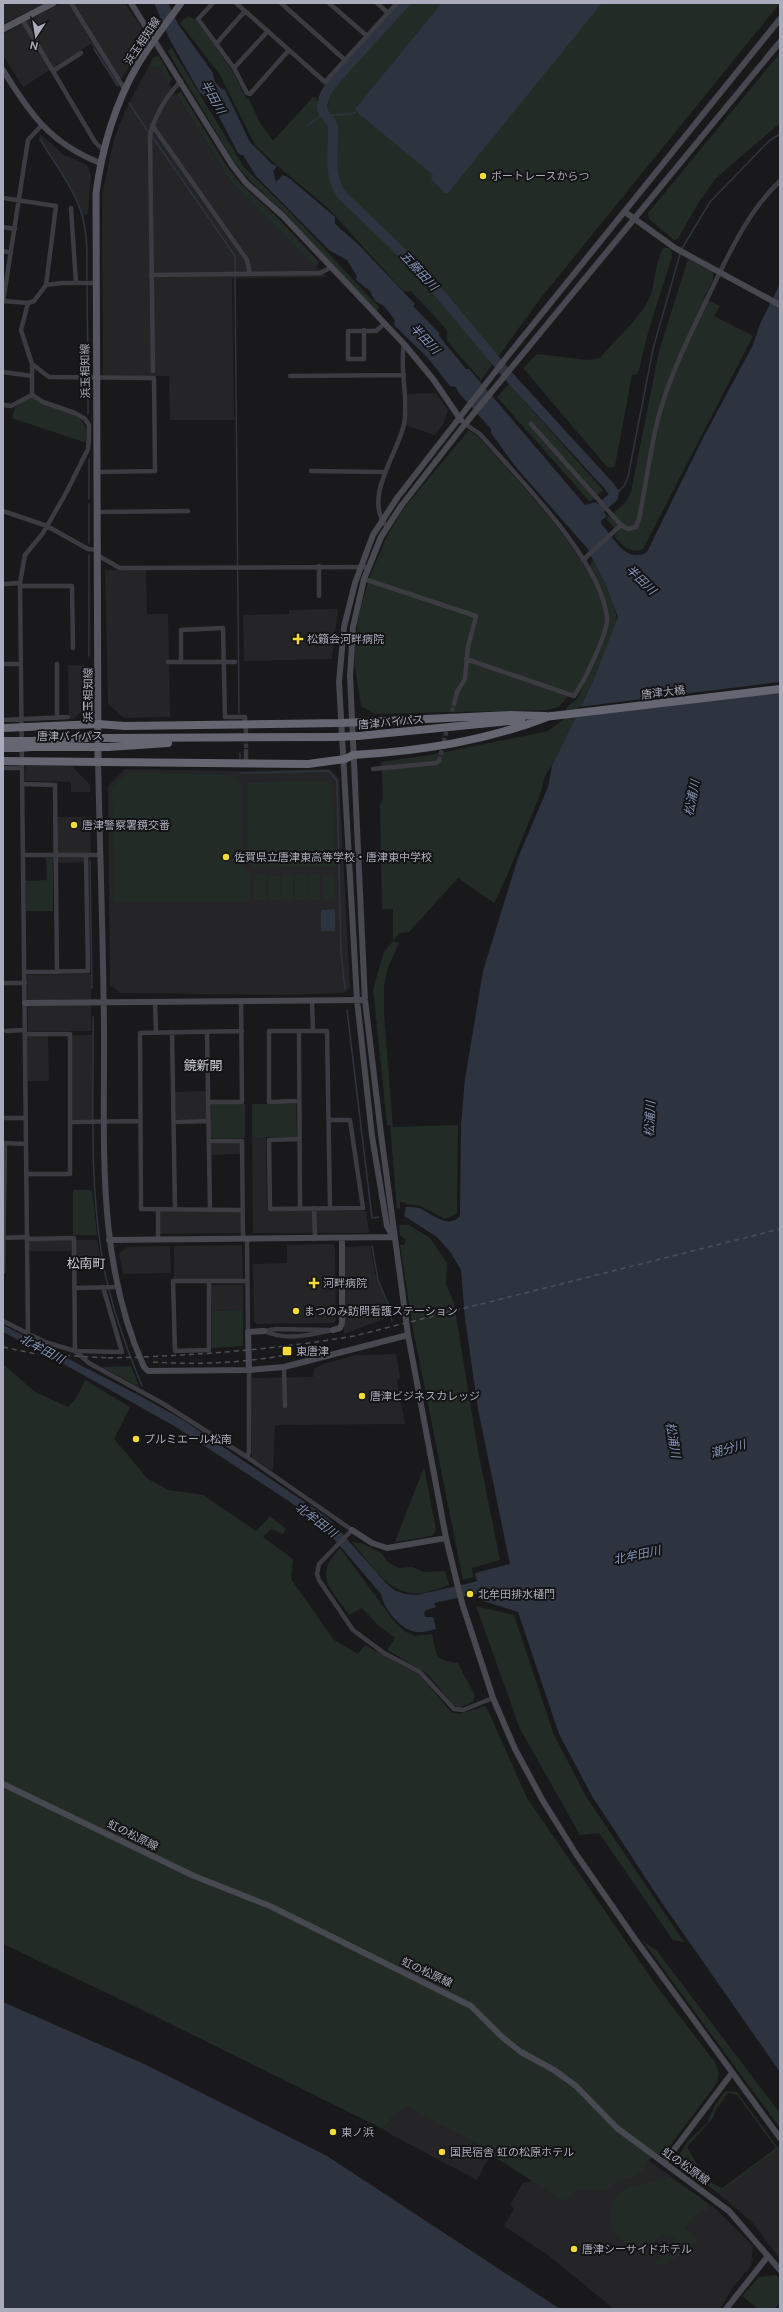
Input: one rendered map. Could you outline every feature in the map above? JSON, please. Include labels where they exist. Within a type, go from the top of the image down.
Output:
[{"type":"highway","name":"唐津大橋","points":[[550,716],[780,689]]},
{"type":"highway","points":[[3,728],[22,723],[98,724],[125,726],[342,723],[510,715],[550,716]]},
{"type":"highway","points":[[3,761],[22,764],[98,761],[246,765],[308,764],[345,759],[353,755],[412,752],[496,735],[550,716]]},
{"type":"highway","name":"唐津バイパス","points":[[32,744],[88,738],[233,739],[358,736],[550,716]]},
{"type":"highway","name":"唐津バイパス","points":[[3,741],[17,744],[108,747],[233,739]]},
{"type":"highway","name":"唐津バイパス","points":[[3,748],[17,744]]},
{"type":"main road","points":[[3,29],[53,3]]},
{"type":"main road","name":"浜玉相知線","points":[[98,761],[97,378],[94,222],[100,163],[111,122],[125,90],[138,65],[181,3]]},
{"type":"street","points":[[71,3],[125,90]]},
{"type":"street","points":[[131,3],[156,38],[232,165],[246,183],[283,216],[404,344],[433,379],[459,418],[480,434],[550,516],[583,560],[598,588],[607,618],[603,636],[583,682],[574,696],[466,659]]},
{"type":"street","points":[[213,3],[198,19],[234,68],[247,93],[250,94],[289,50]]},
{"type":"street","points":[[236,3],[325,82],[397,3]]},
{"type":"street","points":[[281,3],[346,60]]},
{"type":"street","points":[[329,3],[367,36]]},
{"type":"street","points":[[377,3],[388,13]]},
{"type":"street","points":[[216,44],[245,11]]},
{"type":"street","points":[[22,19],[95,142],[103,150]]},
{"type":"street","points":[[393,1237],[387,1226],[372,1136],[357,1000],[345,759],[339,682],[341,648],[347,611],[360,566],[382,520],[459,418],[780,19]]},
{"type":"street","points":[[234,68],[268,31]]},
{"type":"street","points":[[780,42],[414,488],[387,527],[368,567],[350,644],[351,722],[365,1000],[393,1237],[408,1335],[446,1538],[456,1582],[493,1698],[515,1749],[564,1836],[644,1952],[780,2138]]},
{"type":"street","points":[[53,71],[81,53]]},
{"type":"street","points":[[3,70],[23,103],[41,126],[67,147],[100,163]]},
{"type":"street","points":[[153,371],[150,134],[152,125],[173,89],[181,82]]},
{"type":"street","points":[[152,125],[248,260],[250,273]]},
{"type":"street","points":[[3,198],[20,200],[56,206],[46,285],[34,301],[28,303],[3,301],[5,276],[11,253],[20,200],[28,140],[41,126]]},
{"type":"street","points":[[531,424],[621,525],[631,530],[638,524],[657,424],[669,384],[721,273],[748,221],[780,181]]},
{"type":"street","points":[[71,208],[76,283]]},
{"type":"street","points":[[625,212],[675,248],[780,305]]},
{"type":"street","points":[[3,227],[15,229]]},
{"type":"street","points":[[3,251],[11,253]]},
{"type":"street","points":[[151,274],[320,272],[332,267]]},
{"type":"street","points":[[46,285],[95,283]]},
{"type":"street","points":[[28,303],[21,330],[32,364],[32,395]]},
{"type":"street","points":[[364,330],[364,359],[348,359],[348,330],[364,330],[376,331],[384,324]]},
{"type":"street","points":[[387,527],[382,520],[379,500],[384,472],[404,424],[404,344]]},
{"type":"street","points":[[32,364],[50,377],[154,378],[155,472],[97,472]]},
{"type":"street","points":[[3,372],[32,376]]},
{"type":"street","points":[[290,376],[404,375]]},
{"type":"street","points":[[3,405],[11,406],[32,395]]},
{"type":"street","points":[[28,1334],[20,584],[25,555],[47,526],[66,493],[88,449],[88,425],[85,419],[75,413],[43,402],[32,395]]},
{"type":"street","points":[[311,471],[384,472]]},
{"type":"street","points":[[3,510],[47,526],[97,553],[120,568],[368,567]]},
{"type":"street","points":[[97,512],[188,511]]},
{"type":"street","points":[[583,560],[621,525]]},
{"type":"street","points":[[319,566],[319,596]]},
{"type":"street","points":[[364,579],[476,616],[466,659],[465,679],[457,692],[454,704]]},
{"type":"street","points":[[3,584],[72,586],[73,648]]},
{"type":"street","points":[[181,662],[181,630],[223,628],[225,717],[245,718],[246,734]]},
{"type":"street","points":[[168,662],[235,662]]},
{"type":"street","points":[[3,664],[21,664]]},
{"type":"street","points":[[56,664],[57,718]]},
{"type":"street","points":[[3,720],[22,723],[68,717]]},
{"type":"street","points":[[246,751],[246,765]]},
{"type":"street","points":[[3,1321],[28,1334],[75,1351],[122,1352],[109,1287],[109,1240],[104,1181],[104,1002],[98,761]]},
{"type":"street","points":[[373,769],[436,763],[439,761]]},
{"type":"street","points":[[3,768],[22,764]]},
{"type":"street","points":[[23,784],[55,785],[57,972]]},
{"type":"street","points":[[23,855],[100,855]]},
{"type":"street","points":[[24,972],[88,971],[86,855]]},
{"type":"street","points":[[3,983],[25,983]]},
{"type":"street","points":[[25,1003],[365,1000]]},
{"type":"street","points":[[209,1102],[242,1102],[241,1001]]},
{"type":"street","points":[[312,1001],[313,1031]]},
{"type":"street","points":[[155,1002],[156,1032]]},
{"type":"street","points":[[6,1031],[70,1034],[70,1174],[27,1174]]},
{"type":"street","points":[[242,1031],[140,1033],[140,1121],[141,1209],[243,1210]]},
{"type":"street","points":[[299,1101],[269,1102],[269,1031],[328,1031],[330,1208]]},
{"type":"street","points":[[299,1031],[300,1208]]},
{"type":"street","points":[[172,1032],[175,1209]]},
{"type":"street","points":[[207,1032],[210,1210]]},
{"type":"street","points":[[3,1118],[26,1118]]},
{"type":"street","points":[[299,1139],[268,1140],[270,1209],[363,1208],[350,1120],[329,1120]]},
{"type":"street","points":[[70,1122],[140,1121]]},
{"type":"street","points":[[174,1122],[209,1121]]},
{"type":"street","points":[[209,1140],[242,1141],[249,1370],[249,1452],[247,1457]]},
{"type":"street","points":[[3,1272],[4,1144],[26,1144]]},
{"type":"street","points":[[314,1208],[315,1239]]},
{"type":"street","points":[[158,1209],[158,1240]]},
{"type":"street","points":[[109,1240],[342,1239],[393,1237]]},
{"type":"street","points":[[3,1238],[74,1238],[75,1351],[89,1363],[162,1403],[247,1457],[350,1532],[372,1543],[387,1548],[446,1538]]},
{"type":"street","points":[[264,1331],[276,1336],[306,1336],[340,1328],[342,1323],[342,1239]]},
{"type":"street","points":[[209,1281],[209,1350],[175,1351],[173,1281],[209,1281],[247,1281]]},
{"type":"street","points":[[109,1287],[144,1367],[148,1371],[249,1370],[284,1367],[408,1335]]},
{"type":"street","points":[[74,1288],[109,1287]]},
{"type":"street","points":[[248,1332],[306,1328],[334,1330]]},
{"type":"street","points":[[284,1367],[285,1406]]},
{"type":"street","points":[[350,1532],[336,1544],[319,1564],[317,1574],[332,1600],[353,1630],[384,1653],[420,1672],[454,1709],[463,1710],[493,1698]]},
{"type":"street","name":"虹の松原線","points":[[3,1784],[194,1876],[270,1906],[454,1996],[471,2006],[502,2038],[521,2052],[554,2070],[576,2086],[617,2128],[729,2211],[780,2270]]},
{"type":"street","points":[[664,2163],[732,2073]]},
{"type":"street","points":[[726,2309],[768,2256]]},
{"type":"shaded area","points":[[3,3],[45,3],[3,24]]},
{"type":"shaded area","points":[[61,3],[125,3],[147,36],[117,87],[91,44],[23,87],[3,55],[3,34]]},
{"type":"shaded area","name":"ボートレースからつ","points":[[409,3],[780,3],[540,299],[481,380],[447,341],[447,330],[411,291],[404,292],[327,207],[274,163],[255,145],[220,75],[180,23],[188,16],[196,20],[232,70],[246,98],[249,99],[260,123],[273,141],[313,97],[317,98],[317,105]]},
{"type":"shaded area","points":[[171,47],[244,167],[288,210],[379,307],[376,313],[286,214],[251,182],[234,162],[168,52]]},
{"type":"shaded area","points":[[780,53],[780,123],[715,179],[697,205],[678,239],[674,240],[649,219],[648,213]]},
{"type":"shaded area","points":[[159,56],[172,79],[169,84],[160,69],[149,66],[153,58]]},
{"type":"shaded area","points":[[149,66],[160,69],[232,183],[327,277],[232,278],[234,420],[170,420],[169,376],[103,376],[102,195],[114,139],[127,107]]},
{"type":"shaded area","points":[[181,92],[228,168],[242,185],[278,218],[319,262],[316,267],[232,183],[176,94]]},
{"type":"shaded area","points":[[41,135],[63,154],[87,165],[91,174],[88,214],[83,215],[74,194],[39,136]]},
{"type":"shaded area","points":[[664,247],[671,249],[672,257],[649,329],[638,374],[632,375],[615,466],[612,468],[607,467],[523,368],[537,354],[588,360],[600,358],[631,324],[647,303],[652,289],[658,261]]},
{"type":"shaded area","points":[[688,259],[713,272],[713,280],[704,298],[720,306],[714,316],[753,336],[643,549],[630,550],[623,546],[614,536],[618,531],[606,519],[625,503],[631,492],[659,351]]},
{"type":"shaded area","points":[[509,384],[603,490],[590,502],[497,397]]},
{"type":"shaded area","points":[[436,393],[448,410],[444,423],[435,435],[405,425],[408,409],[407,394]]},
{"type":"shaded area","points":[[32,397],[41,402],[69,412],[77,417],[83,423],[87,431],[87,443],[12,418],[15,407]]},
{"type":"shaded area","points":[[469,430],[479,437],[534,499],[573,548],[589,573],[600,597],[605,619],[605,627],[599,647],[574,694],[569,695],[559,707],[547,710],[375,714],[361,706],[354,661],[359,614],[370,576],[388,534],[404,508]]},
{"type":"shaded area","points":[[593,560],[613,601],[616,624],[593,681],[552,766],[544,779],[538,800],[494,903],[458,878],[409,932],[399,933],[393,941],[393,909],[382,909],[380,805],[383,798],[381,762],[430,755],[548,731],[563,720],[567,707],[578,698],[608,626],[603,597],[590,565]]},
{"type":"shaded area","points":[[146,569],[147,614],[168,614],[170,717],[124,718],[108,704],[105,570]]},
{"type":"shaded area","points":[[338,609],[332,659],[244,661],[243,615],[289,614],[289,610]]},
{"type":"shaded area","points":[[68,665],[89,666],[89,703],[74,719],[69,719]]},
{"type":"shaded area","points":[[26,766],[72,766],[90,785],[90,792],[71,792],[71,782],[25,781]]},
{"type":"shaded area","name":"佐賀県立唐津東高等学校・唐津東中学校","points":[[125,769],[248,771],[329,769],[339,778],[350,988],[344,993],[284,995],[120,993],[110,985],[108,786]]},
{"type":"shaded area","points":[[127,773],[233,775],[241,784],[242,865],[250,873],[250,902],[114,902],[112,788]]},
{"type":"shaded area","points":[[326,781],[332,785],[335,866],[253,868],[248,864],[248,783]]},
{"type":"shaded area","points":[[53,817],[90,817],[91,854],[85,862],[53,863]]},
{"type":"shaded area","points":[[46,857],[53,858],[53,911],[26,911],[25,881],[47,880]]},
{"type":"shaded area","points":[[254,875],[266,875],[266,900],[254,900]]},
{"type":"shaded area","points":[[268,875],[280,876],[280,900],[268,900]]},
{"type":"shaded area","points":[[281,875],[293,875],[293,900],[281,900]]},
{"type":"shaded area","points":[[295,875],[307,875],[307,900],[295,900]]},
{"type":"shaded area","points":[[308,875],[320,875],[320,900],[308,900]]},
{"type":"shaded area","points":[[323,875],[335,875],[335,899],[323,899]]},
{"type":"shaded area","points":[[393,941],[399,943],[387,970],[384,987],[384,1014],[393,1127],[458,1125],[457,1214],[445,1219],[420,1206],[406,1204],[405,1202],[400,1202],[400,1208],[397,1209],[390,1125],[387,1125],[373,989],[384,952]]},
{"type":"shaded area","points":[[91,974],[91,1031],[28,1031],[27,975]]},
{"type":"shaded area","points":[[48,1035],[49,1081],[27,1081],[27,1036]]},
{"type":"shaded area","points":[[71,1035],[92,1035],[93,1119],[72,1119]]},
{"type":"shaded area","points":[[206,1091],[207,1119],[175,1119],[175,1092]]},
{"type":"shaded area","points":[[211,1104],[245,1104],[245,1138],[211,1138]]},
{"type":"shaded area","points":[[252,1104],[296,1104],[297,1137],[252,1137]]},
{"type":"shaded area","points":[[252,1137],[266,1137],[267,1211],[366,1211],[369,1233],[253,1233]]},
{"type":"shaded area","points":[[207,1143],[240,1143],[240,1154],[207,1155]]},
{"type":"shaded area","points":[[73,1190],[92,1190],[97,1235],[73,1235]]},
{"type":"shaded area","points":[[160,1211],[241,1211],[241,1233],[160,1234]]},
{"type":"shaded area","points":[[399,1225],[409,1225],[430,1238],[447,1263],[446,1284],[454,1303],[477,1445],[500,1560],[472,1568],[473,1577],[463,1580],[413,1329],[400,1245],[404,1245],[406,1240],[400,1235]]},
{"type":"shaded area","points":[[29,1240],[97,1240],[101,1258],[71,1258],[71,1251],[29,1251]]},
{"type":"shaded area","points":[[333,1244],[335,1247],[336,1320],[334,1323],[257,1324],[254,1321],[253,1264],[287,1263],[287,1245]]},
{"type":"shaded area","points":[[242,1245],[243,1279],[174,1280],[174,1246]]},
{"type":"shaded area","points":[[170,1246],[171,1273],[123,1274],[119,1254],[127,1247]]},
{"type":"shaded area","points":[[370,1246],[375,1274],[388,1306],[389,1317],[344,1334],[344,1247]]},
{"type":"shaded area","points":[[211,1285],[243,1285],[243,1310],[212,1311]]},
{"type":"shaded area","points":[[243,1310],[243,1346],[212,1348],[212,1311]]},
{"type":"shaded area","points":[[396,1354],[400,1377],[397,1381],[405,1424],[275,1425],[273,1471],[252,1458],[251,1378],[313,1377],[314,1369],[323,1364],[356,1355]]},
{"type":"shaded area","points":[[3,1364],[34,1391],[68,1407],[77,1397],[85,1380],[130,1407],[114,1439],[148,1479],[169,1490],[203,1495],[256,1531],[270,1516],[286,1529],[283,1534],[271,1529],[263,1537],[293,1559],[291,1579],[334,1640],[358,1654],[365,1645],[420,1675],[451,1712],[459,1714],[486,1706],[527,1798],[658,1988],[714,2061],[717,2068],[718,2077],[714,2087],[665,2152],[648,2160],[643,2172],[615,2183],[605,2191],[580,2189],[564,2201],[493,2156],[492,2152],[407,2107],[394,2115],[383,2129],[128,2003],[3,1944]]},
{"type":"shaded area","points":[[131,1366],[139,1387],[102,1367]]},
{"type":"shaded area","points":[[424,1467],[436,1530],[432,1536],[395,1542]]},
{"type":"shaded area","points":[[352,1542],[364,1544],[381,1553],[389,1563],[399,1568],[412,1567],[424,1572],[445,1571],[449,1585],[422,1593],[411,1593],[400,1590],[391,1585],[374,1569]]},
{"type":"shaded area","points":[[340,1548],[394,1621],[404,1631],[415,1636],[432,1634],[438,1656],[450,1662],[458,1663],[475,1696],[473,1702],[459,1708],[452,1704],[428,1674],[387,1650],[395,1638],[378,1625],[362,1608],[349,1615],[331,1589],[327,1582],[326,1575],[327,1567]]},
{"type":"shaded area","points":[[476,1606],[514,1615],[554,1735],[587,1798],[684,1942],[673,1940],[599,1833],[580,1835],[520,1729]]},
{"type":"shaded area","points":[[642,1940],[657,1951],[780,2113],[780,2128]]},
{"type":"shaded area","points":[[725,2091],[737,2092],[779,2149],[719,2194],[707,2185],[710,2182],[722,2188],[776,2148],[737,2095],[728,2093],[716,2109],[713,2118],[687,2147],[701,2171],[699,2178],[677,2165],[677,2158],[688,2141],[707,2123],[714,2107]]},
{"type":"shaded area","points":[[406,2106],[492,2152],[477,2180],[383,2129],[394,2115]]},
{"type":"shaded area","points":[[779,2149],[780,2259],[752,2222],[719,2194]]},
{"type":"shaded area","points":[[648,2160],[716,2209],[753,2246],[751,2266],[733,2287],[720,2309],[614,2309],[548,2255],[504,2226],[514,2209],[510,2205],[523,2183],[537,2180],[578,2188]]},
{"type":"shaded area","points":[[671,2178],[706,2202],[708,2210],[700,2211],[684,2228],[697,2237],[696,2241],[671,2261],[660,2265],[654,2265],[655,2262],[675,2244],[675,2238],[662,2235],[641,2253],[622,2240],[613,2230],[610,2217],[611,2208],[620,2192],[637,2185]]},
{"type":"shaded area","points":[[776,2275],[780,2279],[780,2303],[774,2309],[758,2309],[742,2296],[759,2277]]},
{"type":"water","points":[[154,3],[168,3],[178,24],[213,73],[216,83],[225,90],[250,142],[272,164],[277,166],[273,171],[276,182],[283,175],[289,178],[335,217],[335,224],[359,245],[415,304],[413,306],[439,333],[439,336],[466,369],[469,369],[585,505],[596,502],[607,516],[601,521],[601,524],[620,547],[632,555],[639,555],[647,552],[702,440],[753,345],[760,324],[780,284],[780,2072],[662,1903],[592,1796],[559,1734],[518,1612],[483,1601],[480,1593],[434,1603],[436,1607],[426,1610],[424,1613],[425,1617],[433,1617],[436,1629],[420,1632],[412,1631],[406,1628],[389,1612],[385,1606],[381,1594],[329,1533],[290,1502],[176,1427],[53,1358],[3,1332],[3,1325],[142,1397],[183,1420],[331,1521],[385,1582],[394,1590],[405,1594],[417,1595],[477,1581],[475,1573],[510,1564],[478,1409],[465,1318],[461,1270],[451,1253],[437,1237],[404,1216],[406,1207],[414,1207],[445,1221],[455,1220],[460,1216],[461,1125],[465,1079],[483,971],[518,858],[548,787],[552,766],[593,681],[618,617],[606,585],[587,548],[515,466],[491,433],[491,429],[458,392],[456,387],[450,386],[427,357],[394,325],[395,320],[384,306],[375,301],[370,291],[356,280],[357,276],[347,260],[329,250],[256,176],[240,150],[233,128],[213,103],[200,93],[170,40]]},
{"type":"water","points":[[442,3],[602,3],[448,193],[445,193],[431,179],[433,175],[359,114],[355,109]]},
{"type":"water","points":[[335,909],[335,931],[321,931],[321,910]]},
{"type":"water","points":[[3,2002],[144,2064],[327,2156],[560,2309],[3,2309]]},
{"type":"pier","points":[[780,682],[780,692],[573,717],[578,707]]},
{"type":"waterway","name":"五藤田川","points":[[405,3],[333,82],[324,98],[322,110],[331,121],[333,127],[332,163],[338,189],[343,196],[420,270],[512,380],[610,487],[614,493],[613,497],[596,512]]},
{"type":"waterway","points":[[94,49],[118,86]]},
{"type":"waterway","points":[[129,103],[149,133]]},
{"type":"waterway","name":"半田川","points":[[219,106],[242,150]]},
{"type":"waterway","points":[[308,125],[320,116],[352,114],[356,112]]},
{"type":"waterway","points":[[681,250],[710,202],[769,141],[780,134]]},
{"type":"waterway","points":[[152,136],[235,256],[235,272]]},
{"type":"waterway","points":[[40,139],[69,185],[82,215],[86,239],[87,280]]},
{"type":"waterway","points":[[613,497],[624,486],[628,477],[653,349],[680,254]]},
{"type":"waterway","points":[[235,276],[239,713]]},
{"type":"waterway","points":[[87,285],[88,376]]},
{"type":"waterway","points":[[88,380],[88,414]]},
{"type":"waterway","points":[[89,459],[89,499]]},
{"type":"waterway","points":[[89,504],[89,543]]},
{"type":"waterway","points":[[89,555],[89,656]]},
{"type":"waterway","points":[[240,753],[240,759]]},
{"type":"waterway","points":[[240,773],[329,771],[337,781],[341,953],[345,989]]},
{"type":"waterway","points":[[90,861],[92,988]]},
{"type":"waterway","points":[[347,1010],[372,1218],[379,1217]]},
{"type":"waterway","points":[[93,1017],[93,1163],[97,1221],[104,1268],[112,1303],[142,1386]]},
{"type":"waterway","points":[[372,1246],[378,1280],[389,1306],[392,1321]]},
{"type":"tunnel","points":[[450,718],[454,704]]},
{"type":"tunnel","points":[[439,761],[448,725]]},
{"type":"tunnel","points":[[246,737],[246,751]]},
{"type":"railway","points":[[108,1358],[231,1352],[354,1336],[780,1229]]},
{"type":"railway","points":[[153,1362],[218,1363],[262,1359],[327,1346]]},
{"type":"railway","points":[[3,1347],[36,1354],[113,1358]]},
{"type":"place","name":"ボートレースからつ","points":[[483,176]]},
{"type":"place","name":"松籟会河畔病院","points":[[298,639]]},
{"type":"place","name":"唐津警察署鏡交番","points":[[74,825]]},
{"type":"place","name":"佐賀県立唐津東高等学校・唐津東中学校","points":[[226,857]]},
{"type":"place","name":"河畔病院","points":[[314,1283]]},
{"type":"place","name":"まつのみ訪問看護ステーション","points":[[296,1311]]},
{"type":"place","name":"東唐津","points":[[287,1351]]},
{"type":"place","name":"唐津ビジネスカレッジ","points":[[362,1396]]},
{"type":"place","name":"プルミエール松南","points":[[136,1439]]},
{"type":"place","name":"北牟田排水樋門","points":[[470,1594]]},
{"type":"place","name":"東ノ浜","points":[[333,2132]]},
{"type":"place","name":"国民宿舎 虹の松原ホテル","points":[[442,2152]]},
{"type":"place","name":"唐津シーサイドホテル","points":[[574,2249]]},
{"type":"district","name":"鏡新開","points":[[203,1065]]},
{"type":"district","name":"松南町","points":[[86,1263]]},
{"type":"water label","name":"松浦川","points":[[692,798]]},
{"type":"water label","name":"松浦川","points":[[650,1119]]},
{"type":"water label","name":"北牟田川","points":[[42,1349]]},
{"type":"water label","name":"松浦川","points":[[673,1440]]},
{"type":"water label","name":"潮分川","points":[[728,1449]]},
{"type":"water label","name":"北牟田川","points":[[316,1520]]},
{"type":"water label","name":"北牟田川","points":[[637,1555]]}]
